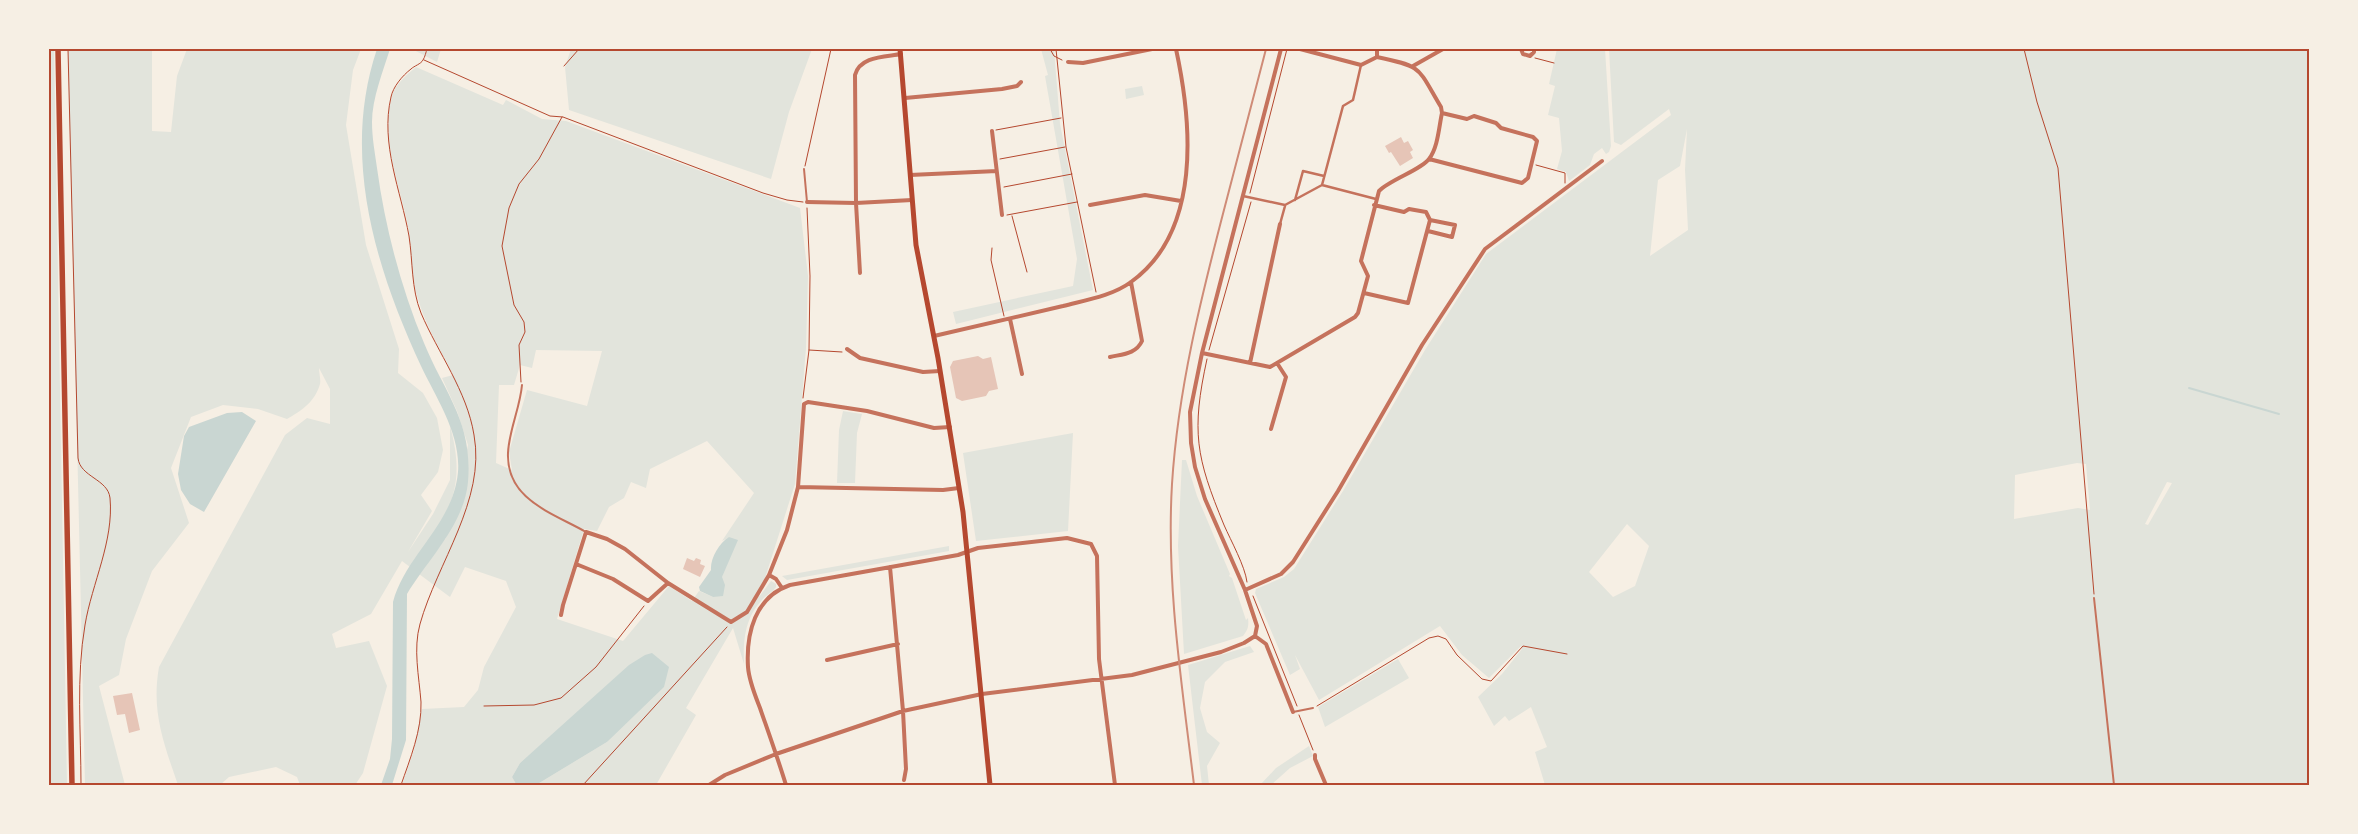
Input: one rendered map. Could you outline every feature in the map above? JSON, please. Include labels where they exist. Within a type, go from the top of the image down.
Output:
[{"type":"main road","points":[[58,49],[72,785]]},
{"type":"main road","points":[[901,51],[917,253],[950,427],[968,551],[990,785]]},
{"type":"street","points":[[1068,62],[1083,63],[1152,49]]},
{"type":"street","points":[[934,336],[1098,297],[1131,282],[1150,263],[1163,246],[1180,201],[1186,175],[1188,130],[1185,98],[1176,49]]},
{"type":"street","points":[[709,785],[725,775],[776,754],[903,711],[982,694],[1101,680],[1162,668],[1244,643],[1255,636],[1257,626],[1244,590],[1205,499],[1192,451],[1190,412],[1202,353],[1281,49]]},
{"type":"street","points":[[1202,353],[1270,367],[1355,317],[1368,276],[1361,261],[1379,191],[1430,159],[1442,113],[1441,107],[1421,72],[1413,66],[1377,57],[1361,66],[1300,49]]},
{"type":"street","points":[[1377,49],[1377,57]]},
{"type":"street","points":[[1413,66],[1443,49]]},
{"type":"street","points":[[1521,49],[1522,54],[1530,56],[1534,49]]},
{"type":"street","points":[[860,272],[856,203],[854,88],[856,69],[864,61],[901,51]]},
{"type":"street","points":[[1322,185],[1343,106],[1353,100],[1361,66]]},
{"type":"street","points":[[905,98],[1002,90],[1017,86],[1021,82]]},
{"type":"street","points":[[1430,159],[1522,183],[1528,178],[1538,141],[1533,137],[1501,128],[1496,123],[1474,116],[1466,119],[1442,113]]},
{"type":"street","points":[[992,131],[1002,215]]},
{"type":"street","points":[[1244,590],[1281,574],[1293,562],[1338,491],[1422,345],[1481,254],[1602,161]]},
{"type":"street","points":[[910,175],[996,171]]},
{"type":"street","points":[[1296,200],[1303,171],[1324,176]]},
{"type":"street","points":[[1242,196],[1285,205],[1322,185],[1376,199]]},
{"type":"street","points":[[1090,205],[1139,195],[1180,201]]},
{"type":"street","points":[[807,202],[856,203],[912,200]]},
{"type":"street","points":[[1250,363],[1285,205]]},
{"type":"street","points":[[1364,293],[1408,303],[1430,220],[1426,212],[1409,209],[1404,212],[1374,205]]},
{"type":"street","points":[[1428,231],[1452,237],[1455,225],[1430,220]]},
{"type":"street","points":[[1110,357],[1132,352],[1139,348],[1142,341],[1131,282]]},
{"type":"street","points":[[1008,319],[1022,374]]},
{"type":"street","points":[[847,349],[860,358],[924,372],[940,371]]},
{"type":"street","points":[[1271,429],[1286,378],[1277,363]]},
{"type":"street","points":[[561,615],[586,532],[608,539],[625,549],[668,583],[731,622],[747,612],[769,576],[787,530],[798,487],[804,404],[808,402],[867,410],[934,428],[950,427]]},
{"type":"street","points":[[798,487],[943,490],[959,488]]},
{"type":"street","points":[[786,785],[748,668],[750,633],[754,618],[766,600],[782,588],[982,548],[1067,538],[1091,544],[1097,556],[1101,680],[1115,785]]},
{"type":"street","points":[[576,564],[613,579],[648,601],[668,583]]},
{"type":"street","points":[[890,567],[903,711],[906,769],[904,780]]},
{"type":"street","points":[[769,576],[776,579],[782,588]]},
{"type":"street","points":[[1255,636],[1266,644],[1293,712]]},
{"type":"street","points":[[827,660],[898,644]]},
{"type":"street","points":[[1315,755],[1326,785]]},
{"type":"lane","points":[[804,169],[807,202]]},
{"type":"lane","points":[[522,385],[520,402],[508,452],[509,470],[526,498],[537,507],[586,532]]},
{"type":"lane","points":[[2094,598],[2114,785]]},
{"type":"lane","points":[[1293,712],[1314,708]]},
{"type":"path","points":[[68,49],[78,458],[84,471],[104,486],[110,498],[109,530],[85,625],[80,689],[82,785]]},
{"type":"path","points":[[401,785],[413,748],[420,713],[417,670],[419,627],[429,595],[458,531],[476,467],[474,435],[471,424],[458,388],[429,329],[416,295],[409,236],[390,156],[389,110],[392,95],[399,81],[423,60],[427,49]]},
{"type":"path","points":[[564,66],[579,49]]},
{"type":"path","points":[[804,169],[831,49]]},
{"type":"path","points":[[1050,49],[1057,58],[1068,62]]},
{"type":"path","points":[[1056,49],[1066,147],[1084,239],[1098,297]]},
{"type":"path","points":[[1287,49],[1250,192],[1252,198],[1208,354],[1197,414],[1198,448],[1203,471],[1212,496],[1247,580],[1244,590],[1253,596],[1315,755]]},
{"type":"path","points":[[2024,49],[2037,102],[2058,168],[2094,598]]},
{"type":"path","points":[[1530,56],[1554,63]]},
{"type":"path","points":[[423,60],[550,116],[563,117],[763,193],[787,200],[807,202],[810,276],[804,404]]},
{"type":"path","points":[[522,385],[519,345],[525,332],[524,322],[514,305],[502,246],[509,208],[519,184],[540,160],[563,117]]},
{"type":"path","points":[[992,131],[1062,118]]},
{"type":"path","points":[[995,160],[1066,147]]},
{"type":"path","points":[[1532,164],[1565,173],[1566,189]]},
{"type":"path","points":[[998,188],[1072,174]]},
{"type":"path","points":[[1026,272],[1012,216],[1078,202]]},
{"type":"path","points":[[1078,207],[1090,205]]},
{"type":"path","points":[[992,248],[992,260],[1008,319]]},
{"type":"path","points":[[808,350],[839,353],[847,349]]},
{"type":"path","points":[[484,706],[534,705],[561,698],[596,667],[648,601]]},
{"type":"path","points":[[583,785],[731,622]]},
{"type":"path","points":[[1314,708],[1429,638],[1438,636],[1446,638],[1457,655],[1482,679],[1492,681],[1523,646],[1567,654]]},
{"type":"shaded area","points":[[49,49],[54,49],[67,785],[49,785]]},
{"type":"shaded area","points":[[68,49],[152,49],[152,131],[171,132],[177,76],[187,49],[361,49],[353,70],[346,125],[366,245],[399,349],[398,373],[423,393],[437,418],[443,450],[438,472],[421,495],[432,511],[408,552],[433,514],[450,480],[450,426],[457,468],[451,502],[444,518],[410,567],[402,561],[371,614],[332,634],[336,648],[369,641],[387,686],[363,773],[355,785],[300,785],[297,777],[276,767],[229,777],[220,785],[178,785],[160,728],[158,713],[157,683],[159,667],[285,435],[307,418],[330,424],[330,389],[319,368],[320,384],[315,396],[302,409],[287,419],[258,409],[223,405],[191,417],[171,468],[189,523],[152,571],[126,639],[119,675],[99,686],[125,785],[85,785]]},
{"type":"shaded area","points":[[377,49],[390,49],[372,113],[372,134],[389,235],[408,301],[424,343],[462,425],[468,461],[468,482],[460,513],[444,541],[407,594],[406,740],[392,785],[381,785],[390,759],[392,739],[393,602],[399,585],[408,569],[448,508],[458,472],[458,458],[452,430],[404,328],[390,290],[377,250],[368,210],[363,170],[362,130],[367,89]]},
{"type":"shaded area","points":[[412,49],[441,49],[437,62]]},
{"type":"shaded area","points":[[571,49],[812,49],[789,112],[771,179],[569,110],[565,67]]},
{"type":"shaded area","points":[[1041,49],[1054,49],[1060,124],[1093,290],[956,324],[953,312],[1073,286],[1077,259],[1045,76],[1048,75]]},
{"type":"shaded area","points":[[1557,49],[1605,49],[1611,146],[1606,154],[1602,148],[1594,154],[1590,165],[1569,181],[1566,172],[1557,169],[1562,151],[1559,118],[1548,115],[1555,86],[1549,84]]},
{"type":"shaded area","points":[[1609,49],[2309,49],[2309,785],[1545,785],[1535,752],[1547,747],[1531,707],[1509,721],[1505,716],[1494,726],[1478,697],[1502,674],[1522,649],[1521,646],[1489,678],[1462,655],[1440,626],[1319,700],[1295,655],[1300,669],[1290,675],[1255,593],[1256,589],[1284,577],[1294,569],[1343,491],[1425,350],[1486,254],[1671,115],[1669,109],[1621,145],[1614,142]],"holes":[[[1687,129],[1685,170],[1688,230],[1650,256],[1658,180],[1680,166]],[[2077,463],[2086,464],[2090,510],[2078,508],[2014,519],[2015,475]],[[2167,482],[2172,483],[2148,525],[2145,524]],[[1627,524],[1649,546],[1635,586],[1613,597],[1589,572]]]},
{"type":"shaded area","points":[[416,67],[503,105],[506,100],[542,119],[566,121],[800,208],[808,276],[806,348],[795,484],[759,597],[771,581],[776,584],[776,587],[756,607],[752,614],[746,630],[744,664],[733,628],[686,708],[696,715],[656,785],[536,785],[607,742],[617,730],[569,720],[520,763],[512,777],[516,784],[519,785],[402,785],[414,750],[422,709],[464,707],[478,690],[484,667],[516,607],[506,581],[465,567],[450,597],[419,574],[446,538],[468,445],[457,411],[442,378],[453,375],[429,329],[416,291],[409,231],[390,147],[388,130],[392,96],[399,83]],"holes":[[[536,350],[602,351],[587,406],[527,390],[509,452],[512,470],[496,463],[499,385],[514,385],[520,365],[532,368]],[[707,441],[754,493],[722,541],[730,537],[722,577],[713,597],[699,591],[692,601],[669,586],[623,641],[557,619],[584,529],[597,531],[609,507],[624,498],[631,482],[646,488],[650,469]]]},
{"type":"shaded area","points":[[1142,86],[1144,95],[1126,99],[1125,89]]},
{"type":"shaded area","points":[[843,411],[862,414],[857,433],[855,483],[837,483],[839,430]]},
{"type":"shaded area","points":[[242,412],[256,421],[204,512],[190,504],[181,490],[178,474],[184,436],[189,427],[227,413]]},
{"type":"shaded area","points":[[1073,433],[1068,531],[976,541],[963,453]]},
{"type":"shaded area","points":[[1182,460],[1186,460],[1197,496],[1230,574],[1229,576],[1232,578],[1246,620],[1248,618],[1247,630],[1243,636],[1184,654],[1178,546]]},
{"type":"shaded area","points":[[729,537],[738,540],[722,577],[725,585],[723,596],[713,597],[700,591],[699,587],[711,570],[716,552]]},
{"type":"shaded area","points":[[949,546],[949,551],[787,580],[782,576]]},
{"type":"shaded area","points":[[1250,646],[1254,652],[1225,662],[1205,682],[1200,708],[1207,732],[1220,743],[1207,766],[1209,785],[1202,785],[1188,665]]},
{"type":"shaded area","points":[[652,653],[669,667],[664,687],[607,742],[536,785],[516,784],[512,777],[520,763],[629,665]]},
{"type":"shaded area","points":[[1398,659],[1409,678],[1325,727],[1318,707]]},
{"type":"shaded area","points":[[1309,746],[1313,756],[1290,768],[1271,785],[1260,785],[1276,768]]},
{"type":"building","points":[[1401,137],[1404,143],[1408,141],[1413,150],[1410,152],[1413,158],[1400,166],[1385,146]]},
{"type":"building","points":[[978,356],[983,359],[991,357],[998,389],[989,391],[986,396],[962,401],[956,398],[950,367],[953,361]]},
{"type":"building","points":[[687,558],[694,561],[696,558],[701,560],[700,564],[705,566],[700,577],[683,569]]},
{"type":"building","points":[[132,693],[140,730],[129,733],[125,714],[117,715],[113,696]]},
{"type":"waterway","points":[[2189,388],[2279,414]]},
{"type":"railway","points":[[1194,785],[1173,597],[1171,522],[1175,449],[1179,413],[1199,309],[1266,49]]}]
